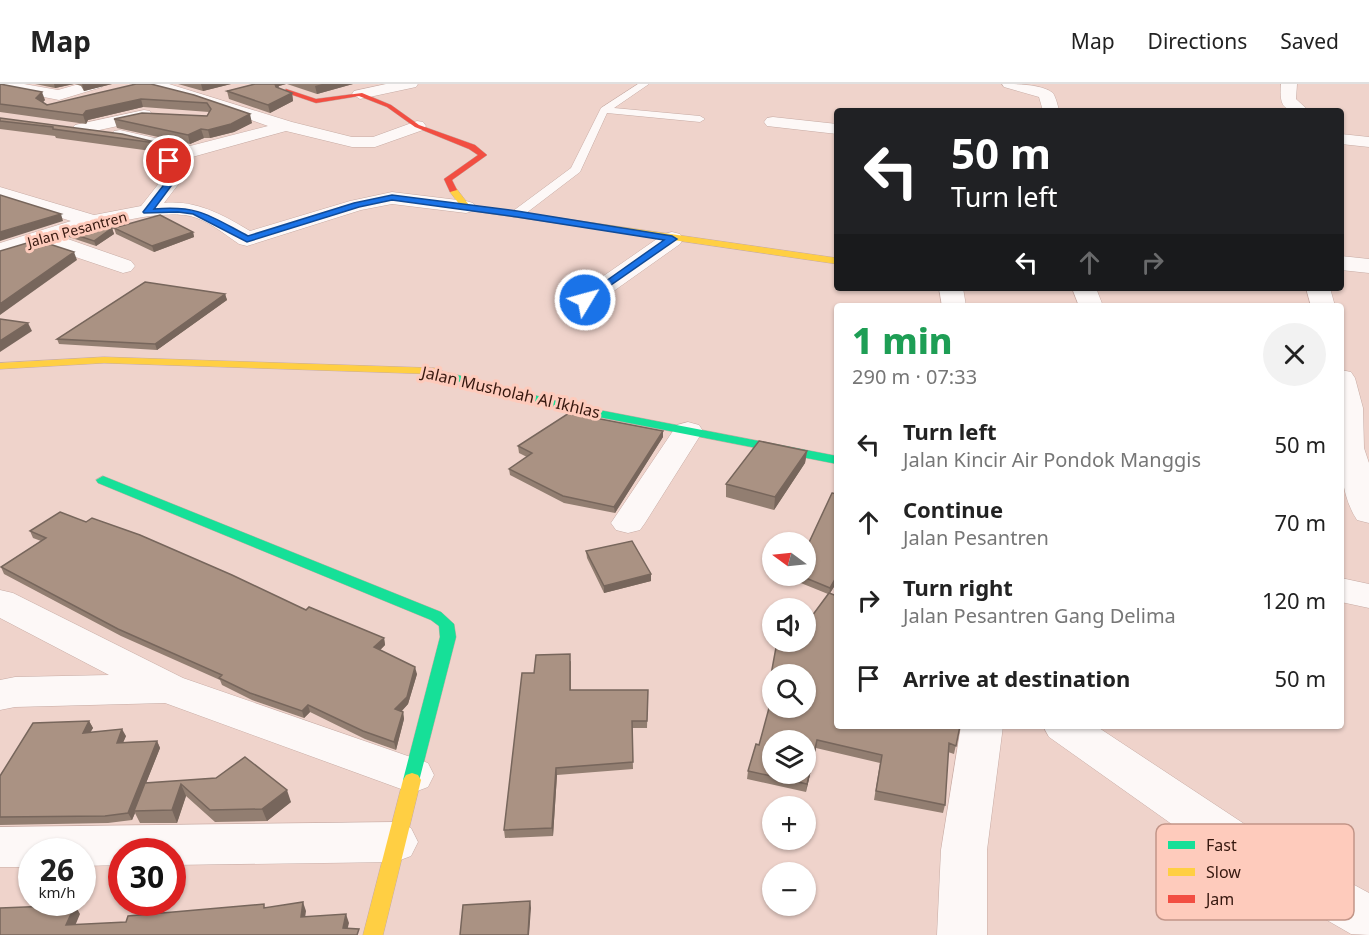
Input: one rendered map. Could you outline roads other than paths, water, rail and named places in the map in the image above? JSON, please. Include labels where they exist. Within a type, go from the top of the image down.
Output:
[{"type":"street","points":[[152,84],[203,98],[286,126],[364,143],[417,126]]},
{"type":"street","points":[[285,91],[316,102],[411,84]]},
{"type":"street","points":[[1010,84],[1043,87],[1053,108]]},
{"type":"street","points":[[1289,84],[1288,101],[1297,108]]},
{"type":"street","points":[[8,86],[59,95],[102,88]]},
{"type":"street","points":[[49,106],[102,88]]},
{"type":"street","points":[[203,98],[238,90]]},
{"type":"street","points":[[82,122],[176,91]]},
{"type":"street","points":[[360,94],[389,106],[417,126],[472,147],[483,155],[448,179],[455,195],[466,207],[672,239],[834,261]]},
{"type":"street","points":[[58,126],[135,116],[162,115]]},
{"type":"street","points":[[82,122],[125,136],[188,151]]},
{"type":"street","points":[[773,122],[834,129]]},
{"type":"street","points":[[147,212],[170,182],[167,166],[169,161],[188,151],[286,126]]},
{"type":"street","points":[[1344,139],[1369,142]]},
{"type":"street","points":[[0,193],[95,222]]},
{"type":"street","name":"Jalan Pesantren","points":[[4,247],[95,222],[147,212],[178,209],[195,211],[247,239],[357,205],[392,198],[466,207]]},
{"type":"street","points":[[42,238],[123,266]]},
{"type":"street","points":[[585,300],[672,239]]},
{"type":"street","points":[[1344,263],[1369,266]]},
{"type":"street","name":"Jalan Musholah Al Ikhlas","points":[[0,366],[104,360],[434,371],[497,391],[688,431],[782,446],[834,459]]},
{"type":"street","points":[[1344,391],[1348,408],[1345,448],[1369,513]]},
{"type":"street","points":[[628,523],[688,431]]},
{"type":"street","points":[[103,480],[436,616],[446,624],[448,637],[373,935]]},
{"type":"street","points":[[1344,591],[1369,596]]},
{"type":"street","points":[[0,602],[169,689],[412,775]]},
{"type":"street","points":[[0,695],[169,689]]},
{"type":"street","points":[[962,935],[964,850],[982,729]]},
{"type":"street","points":[[1068,729],[1207,824]]},
{"type":"street","points":[[0,847],[395,842]]},
{"type":"street","points":[[1354,910],[1369,918]]},
{"type":"lane","points":[[517,214],[576,170],[604,110],[644,84]]},
{"type":"lane","points":[[604,110],[700,119]]}]
